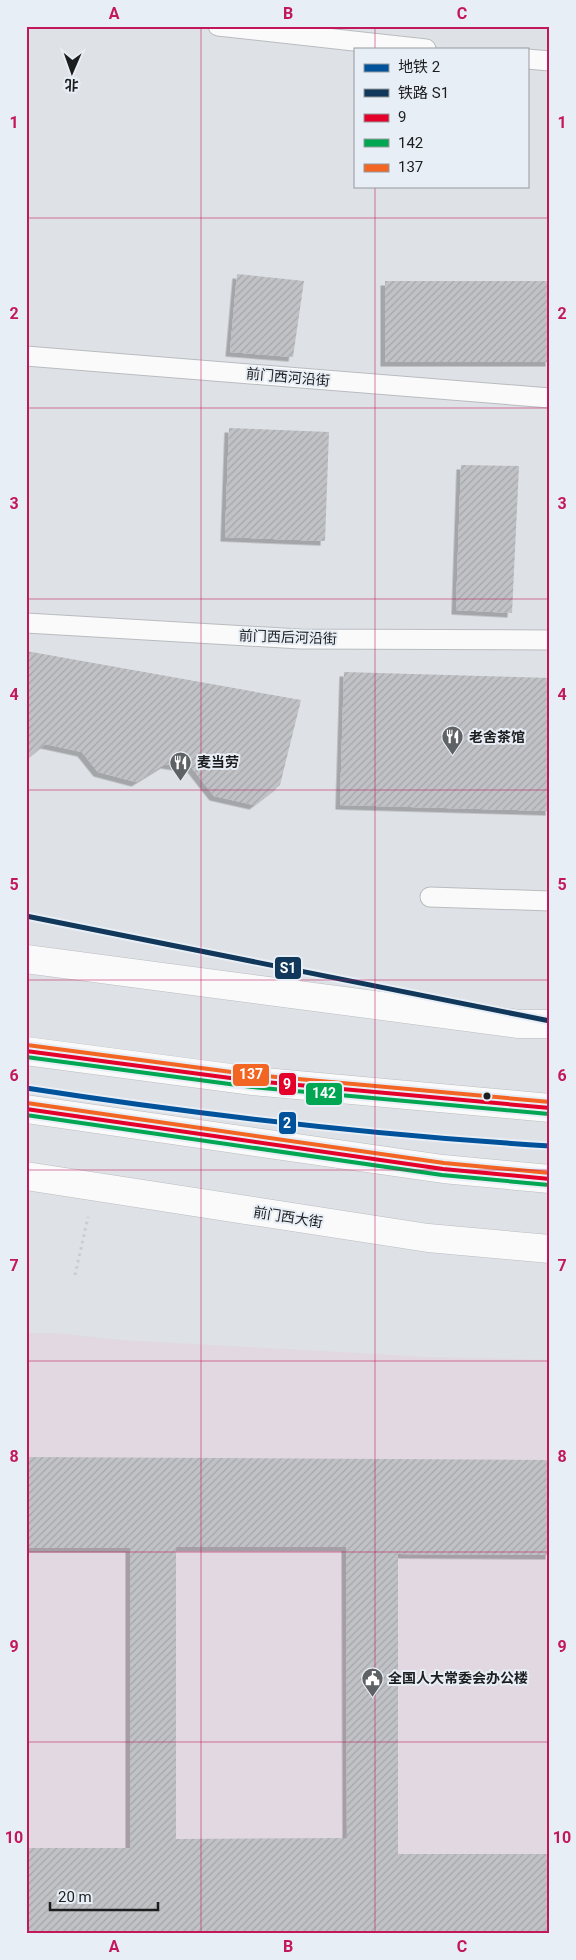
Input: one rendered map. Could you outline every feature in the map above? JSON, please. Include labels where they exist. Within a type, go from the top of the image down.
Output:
[{"type":"street","points":[[26,959],[519,1024],[550,1024]]},
{"type":"street","points":[[26,1051],[253,1081],[550,1108]]},
{"type":"street","points":[[26,1109],[443,1169],[550,1179]]},
{"type":"street","name":"前门西大街","points":[[26,1176],[428,1238],[550,1249]]},
{"type":"lane","points":[[218,26],[417,48]]},
{"type":"lane","points":[[528,59],[550,61]]},
{"type":"lane","name":"前门西河沿街","points":[[26,356],[550,398]]},
{"type":"lane","name":"前门西后河沿街","points":[[26,623],[300,639],[550,640]]},
{"type":"lane","points":[[430,897],[550,901]]},
{"type":"shaded area","points":[[26,1333],[55,1333],[122,1340],[428,1357],[550,1360],[550,1934],[26,1934]]},
{"type":"building","points":[[237,274],[304,281],[293,357],[230,352]]},
{"type":"building","points":[[385,281],[550,281],[550,362],[385,362]]},
{"type":"building","points":[[229,428],[329,432],[325,541],[225,537]]},
{"type":"building","points":[[461,465],[519,466],[512,613],[456,610]]},
{"type":"building","points":[[26,651],[301,700],[280,785],[254,805],[214,796],[192,768],[165,764],[136,782],[98,772],[82,752],[45,744],[26,759]]},
{"type":"building","points":[[344,672],[550,678],[550,811],[340,805]]},
{"type":"building","name":"全国人大常委会办公楼","points":[[26,1457],[550,1460],[550,1555],[398,1554],[398,1854],[550,1854],[550,1934],[26,1934],[26,1848],[130,1848],[130,1548],[26,1548]],"holes":[[[176,1547],[346,1547],[347,1838],[176,1839]]]},
{"type":"metro line","name":"2","points":[[26,1088],[287,1123],[418,1136],[550,1146]]},
{"type":"rail line","name":"S1","points":[[26,916],[550,1021]]},
{"type":"transit line","name":"137","points":[[27,1045],[254,1075],[550,1102]]},
{"type":"transit line","name":"9","points":[[26,1051],[253,1081],[550,1108]]},
{"type":"transit line","name":"142","points":[[26,1057],[252,1087],[549,1114]]},
{"type":"transit line","name":"137","points":[[27,1103],[444,1163],[550,1173]]},
{"type":"transit line","name":"9","points":[[26,1109],[443,1169],[550,1179]]},
{"type":"transit line","name":"142","points":[[26,1115],[442,1175],[549,1185]]},
{"type":"place","name":"老舍茶馆","points":[[453,756]]},
{"type":"place","name":"麦当劳","points":[[181,781]]},
{"type":"place","name":"全国人大常委会办公楼","points":[[372,1697]]}]
